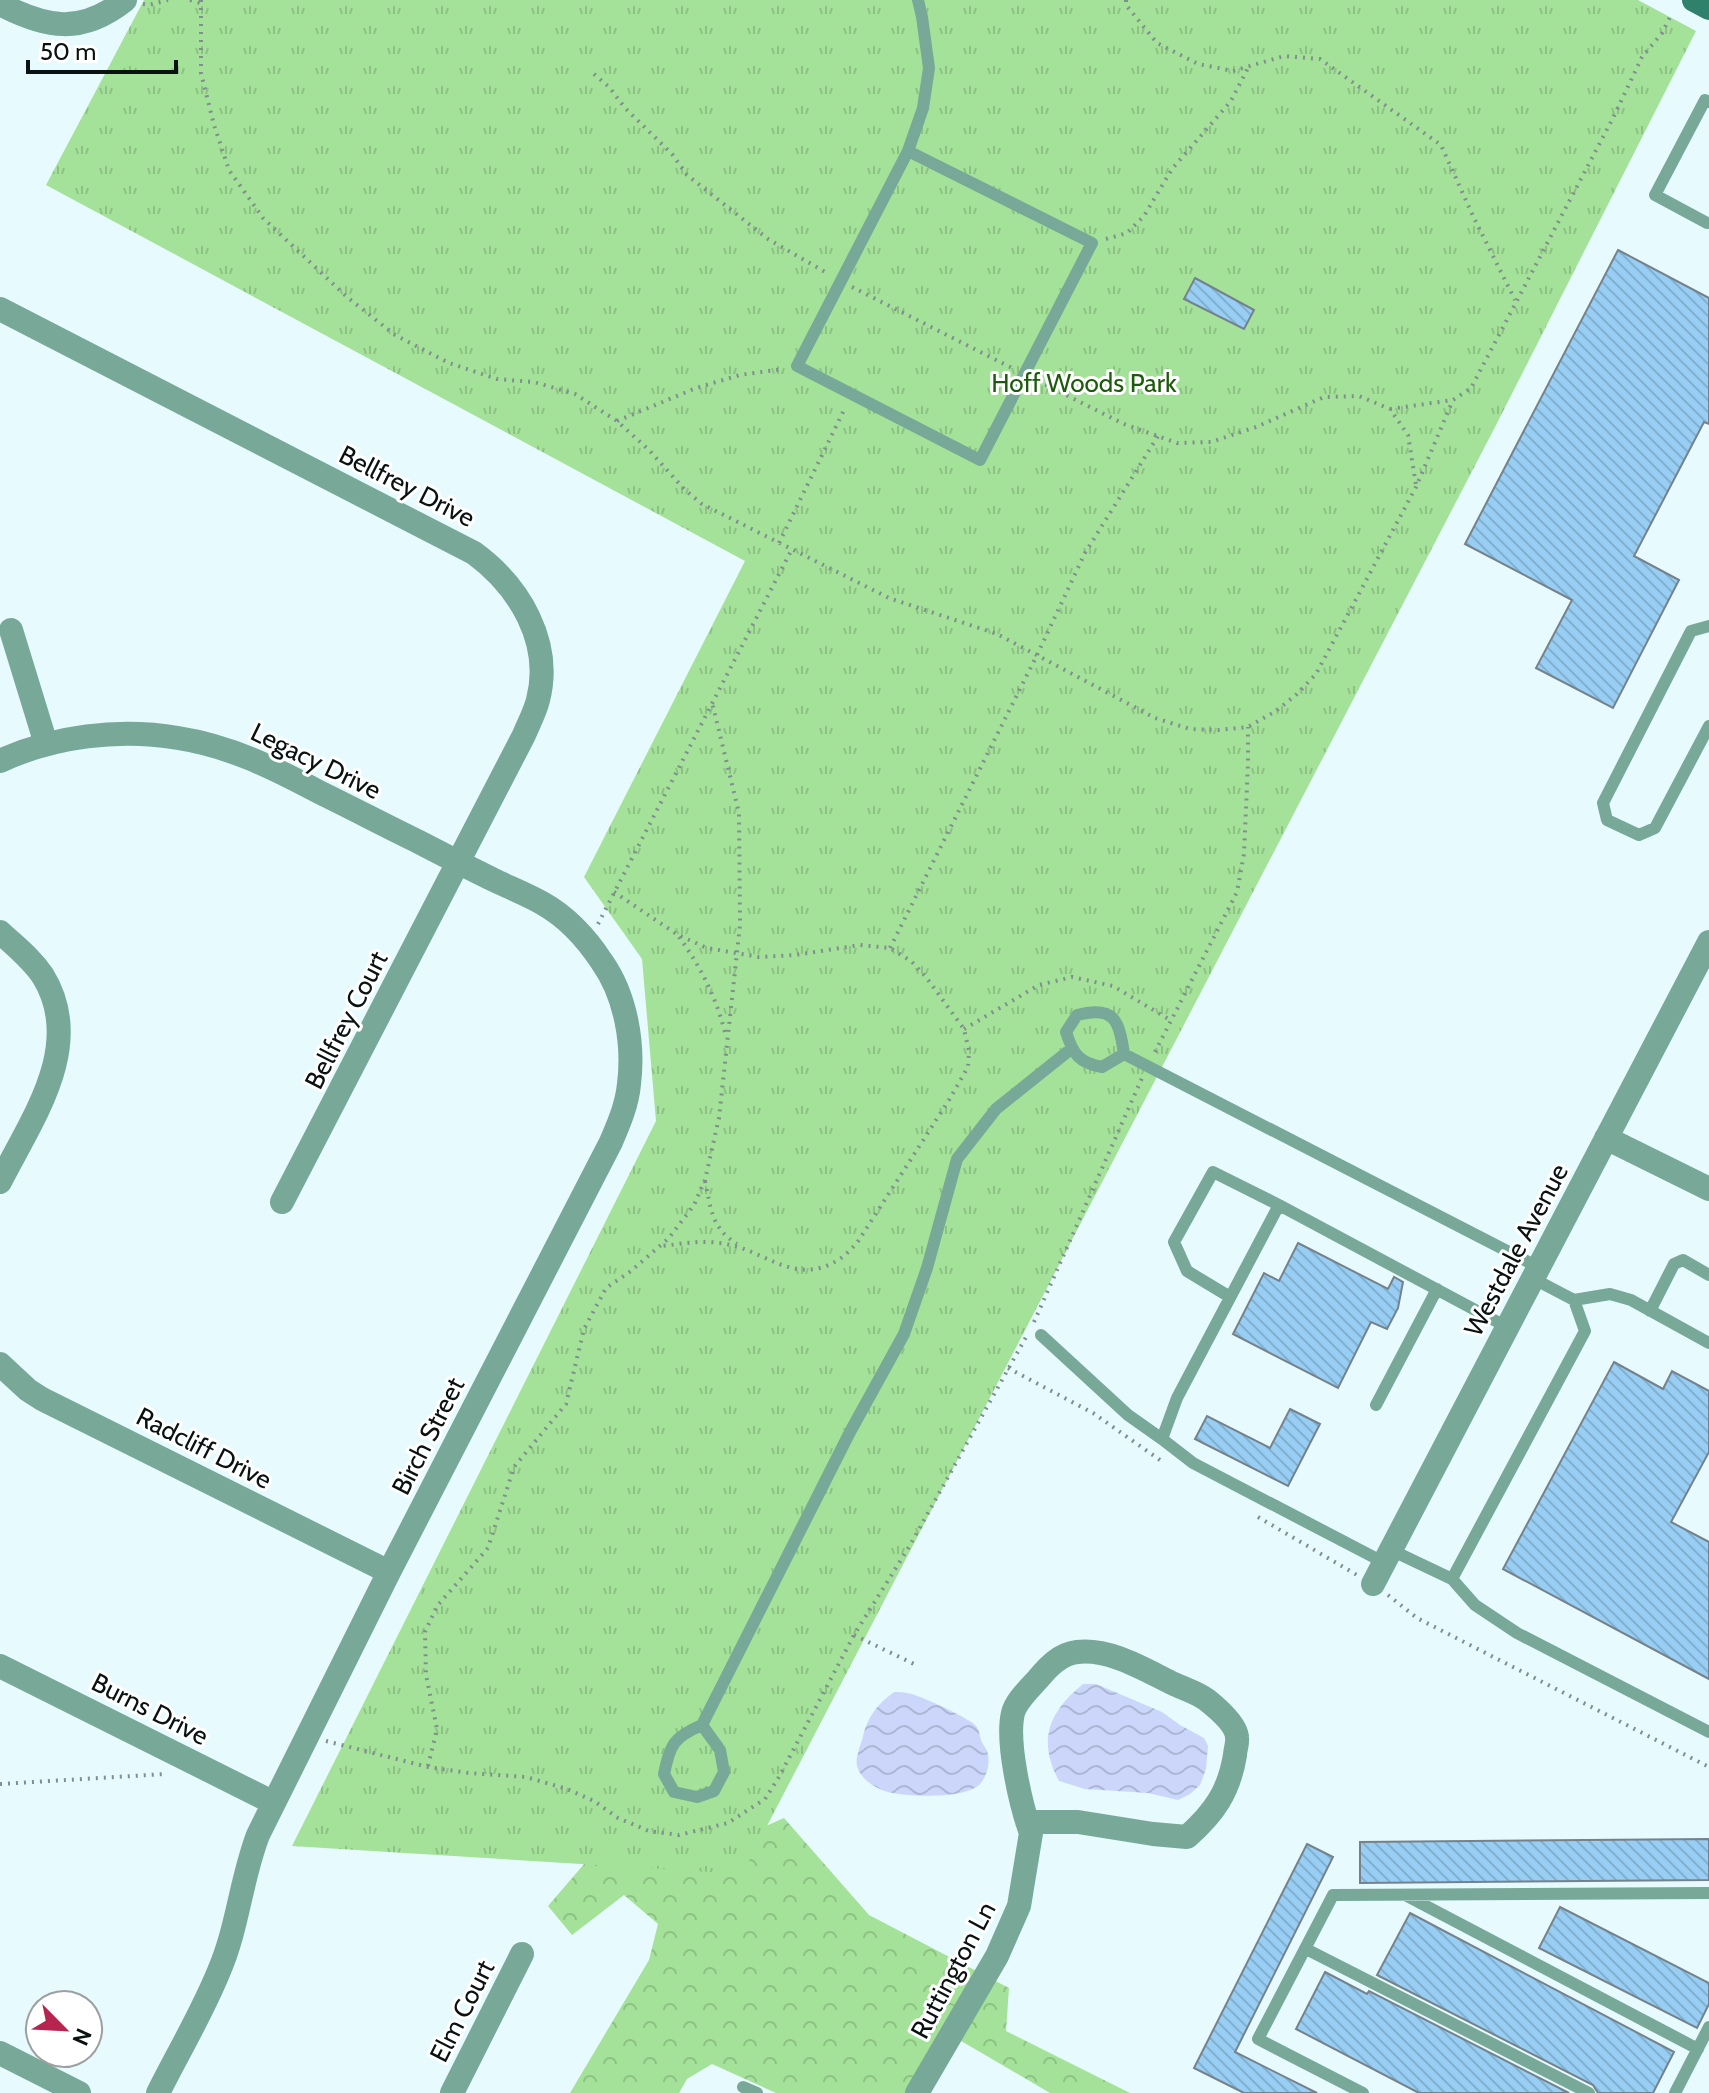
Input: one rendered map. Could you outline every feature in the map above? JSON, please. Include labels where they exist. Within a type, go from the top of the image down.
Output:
[{"type":"street","points":[[0,4],[41,22],[63,25],[85,22],[106,14],[125,0]]},
{"type":"street","points":[[1694,0],[1709,8]]},
{"type":"street","name":"Bellfrey Drive","points":[[0,309],[474,553],[504,578],[536,632],[541,656],[541,683],[538,701],[524,735],[459,863]]},
{"type":"street","points":[[11,630],[46,744]]},
{"type":"street","name":"Legacy Drive","points":[[0,761],[46,744],[75,739],[144,735],[221,747],[258,760],[459,863]]},
{"type":"street","name":"Birch Street","points":[[158,2093],[219,1971],[233,1931],[250,1857],[274,1803],[622,1116],[629,1085],[631,1053],[627,1025],[605,966],[588,942],[566,920],[542,903],[459,863]]},
{"type":"street","name":"Bellfrey Court","points":[[282,1202],[459,863]]},
{"type":"street","points":[[0,932],[27,956],[44,978],[59,1022],[59,1045],[49,1085],[0,1182]]},
{"type":"street","name":"Westdale Avenue","points":[[1383,1566],[1709,944]]},
{"type":"street","points":[[1606,1138],[1709,1189]]},
{"type":"street","name":"Radcliff Drive","points":[[0,1364],[42,1399],[389,1572]]},
{"type":"street","name":"Ruttington Ln","points":[[917,2093],[997,1956],[1019,1906],[1031,1833],[1027,1822],[1016,1777],[1011,1731],[1017,1704],[1043,1673],[1068,1654],[1081,1651],[1106,1655],[1206,1699],[1232,1725],[1238,1736],[1233,1769],[1223,1797],[1208,1819],[1187,1837],[1060,1820],[1027,1822]]},
{"type":"street","name":"Burns Drive","points":[[0,1666],[274,1803]]},
{"type":"street","name":"Elm Court","points":[[452,2093],[522,1954]]},
{"type":"street","points":[[0,2053],[79,2093]]},
{"type":"lane","points":[[908,151],[1092,243],[980,460],[797,366],[908,151],[923,108],[929,68],[918,0]]},
{"type":"lane","points":[[1708,222],[1655,195],[1705,100],[1709,102]]},
{"type":"lane","points":[[1709,626],[1691,631],[1603,803],[1607,820],[1639,835],[1655,828],[1709,726]]},
{"type":"lane","points":[[1095,1010],[1111,1015],[1121,1031],[1124,1054],[1102,1067],[1086,1064],[1071,1049],[1066,1032],[1077,1015],[1095,1010]]},
{"type":"lane","points":[[702,1725],[720,1750],[724,1772],[714,1791],[697,1797],[674,1792],[664,1774],[669,1752],[682,1734],[702,1725],[850,1432],[904,1334],[927,1268],[957,1159],[996,1109],[1071,1049]]},
{"type":"lane","points":[[1124,1054],[1535,1273],[1574,1300],[1585,1331],[1452,1579]]},
{"type":"lane","points":[[1230,1297],[1187,1271],[1174,1242],[1213,1172],[1507,1327]]},
{"type":"lane","points":[[1162,1439],[1177,1398],[1279,1205]]},
{"type":"lane","points":[[1650,1311],[1674,1264],[1683,1260],[1709,1275]]},
{"type":"lane","points":[[1376,1405],[1437,1289]]},
{"type":"lane","points":[[1574,1300],[1610,1294],[1631,1300],[1709,1343]]},
{"type":"lane","points":[[1041,1335],[1128,1415],[1193,1463],[1383,1566],[1452,1579],[1475,1605],[1517,1633],[1709,1732]]},
{"type":"lane","points":[[1363,2093],[1258,2039],[1333,1895],[1709,1893]]},
{"type":"lane","points":[[1404,1895],[1698,2049]]},
{"type":"lane","points":[[1306,1949],[1589,2093]]},
{"type":"lane","points":[[1675,2093],[1709,2027]]},
{"type":"lane","points":[[743,2087],[757,2093]]},
{"type":"path","points":[[190,0],[200,1],[201,73],[229,170],[263,218],[347,297],[395,335],[449,363],[497,379],[534,382],[575,394],[617,421],[702,504],[889,598],[997,634],[1155,718],[1190,729],[1248,727],[1287,702],[1316,674],[1416,487],[1453,400]]},
{"type":"path","points":[[1126,0],[1126,5],[1157,43],[1198,64],[1233,71],[1284,56],[1320,59],[1441,145],[1515,300]]},
{"type":"path","points":[[594,74],[672,154],[687,175],[768,239],[841,282],[1124,424],[1177,443],[1211,442],[1256,427],[1324,397],[1359,396],[1390,409],[1453,400],[1471,388],[1642,57],[1662,33],[1672,13]]},
{"type":"path","points":[[1092,243],[1127,233],[1144,216],[1172,169],[1231,101],[1249,66]]},
{"type":"path","points":[[617,421],[696,388],[740,375],[797,366]]},
{"type":"path","points":[[779,543],[852,394]]},
{"type":"path","points":[[1390,409],[1408,435],[1416,487]]},
{"type":"path","points":[[890,948],[1085,553],[1158,436]]},
{"type":"path","points":[[588,942],[792,549]]},
{"type":"path","points":[[428,1767],[437,1729],[426,1675],[425,1632],[437,1606],[488,1548],[514,1467],[566,1404],[584,1329],[606,1288],[669,1238],[694,1205],[705,1180],[719,1118],[740,925],[739,813],[712,702]]},
{"type":"path","points":[[308,1736],[428,1767],[526,1777],[567,1789],[594,1801],[618,1818],[649,1831],[679,1835],[728,1823],[765,1799],[854,1635],[909,1547],[1032,1327],[1148,1066],[1237,892],[1244,854],[1248,727]]},
{"type":"path","points":[[614,892],[678,935],[707,948],[759,957],[860,945],[890,948],[911,961],[926,977],[964,1029],[969,1051],[968,1067],[949,1100],[857,1243],[839,1260],[800,1271],[743,1248],[719,1243],[660,1246]]},
{"type":"path","points":[[678,935],[694,958],[711,994],[727,1043]]},
{"type":"path","points":[[964,1029],[1039,985],[1072,977],[1113,986],[1172,1021]]},
{"type":"path","points":[[705,1180],[712,1216],[723,1235],[743,1248]]},
{"type":"path","points":[[1008,1368],[1093,1413],[1164,1462]]},
{"type":"path","points":[[1255,1515],[1383,1566],[1417,1618],[1709,1767]]},
{"type":"path","points":[[854,1635],[916,1665]]},
{"type":"path","points":[[0,1784],[209,1771]]},
{"type":"green space","name":"Hoff Woods Park","points":[[144,0],[1638,0],[1696,31],[1494,429],[742,1874],[292,1846],[656,1121],[642,959],[584,877],[745,561],[46,185]]},
{"type":"green space","points":[[784,1818],[869,1915],[1009,1988],[1006,2031],[1130,2093],[1050,2093],[944,2031],[909,2093],[776,2093],[712,2064],[687,2079],[679,2093],[570,2093],[649,1960],[658,1924],[624,1895],[572,1935],[548,1906],[609,1835],[728,1843]]},
{"type":"water","points":[[1083,1684],[1096,1684],[1162,1712],[1204,1738],[1208,1746],[1206,1769],[1200,1785],[1178,1800],[1148,1793],[1085,1789],[1059,1781],[1049,1752],[1050,1728],[1062,1705]]},
{"type":"water","points":[[895,1692],[913,1694],[931,1701],[976,1726],[989,1760],[986,1774],[979,1785],[961,1793],[922,1796],[888,1792],[865,1779],[859,1771],[857,1755],[865,1729],[879,1705]]},
{"type":"building","points":[[1618,250],[1709,298],[1709,424],[1704,422],[1634,556],[1679,580],[1613,708],[1536,668],[1572,600],[1465,544]]},
{"type":"building","points":[[1195,278],[1254,310],[1244,329],[1184,299]]},
{"type":"building","points":[[1298,1243],[1388,1289],[1394,1277],[1403,1282],[1398,1308],[1387,1329],[1371,1322],[1338,1388],[1233,1334],[1264,1273],[1279,1281]]},
{"type":"building","points":[[1614,1362],[1663,1389],[1672,1371],[1709,1391],[1709,1452],[1671,1522],[1709,1542],[1709,1679],[1503,1569]]},
{"type":"building","points":[[1290,1409],[1320,1424],[1288,1486],[1195,1439],[1207,1416],[1270,1448]]},
{"type":"building","points":[[1709,1839],[1709,1880],[1360,1883],[1360,1842]]},
{"type":"building","points":[[1307,1844],[1333,1857],[1235,2052],[1317,2093],[1244,2093],[1194,2068]]},
{"type":"building","points":[[1560,1907],[1709,1983],[1709,2004],[1697,2028],[1539,1948]]},
{"type":"building","points":[[1410,1913],[1674,2052],[1653,2093],[1598,2093],[1593,2085],[1377,1975]]},
{"type":"building","points":[[1325,1972],[1367,1994],[1369,1991],[1569,2093],[1419,2093],[1296,2029]]}]
